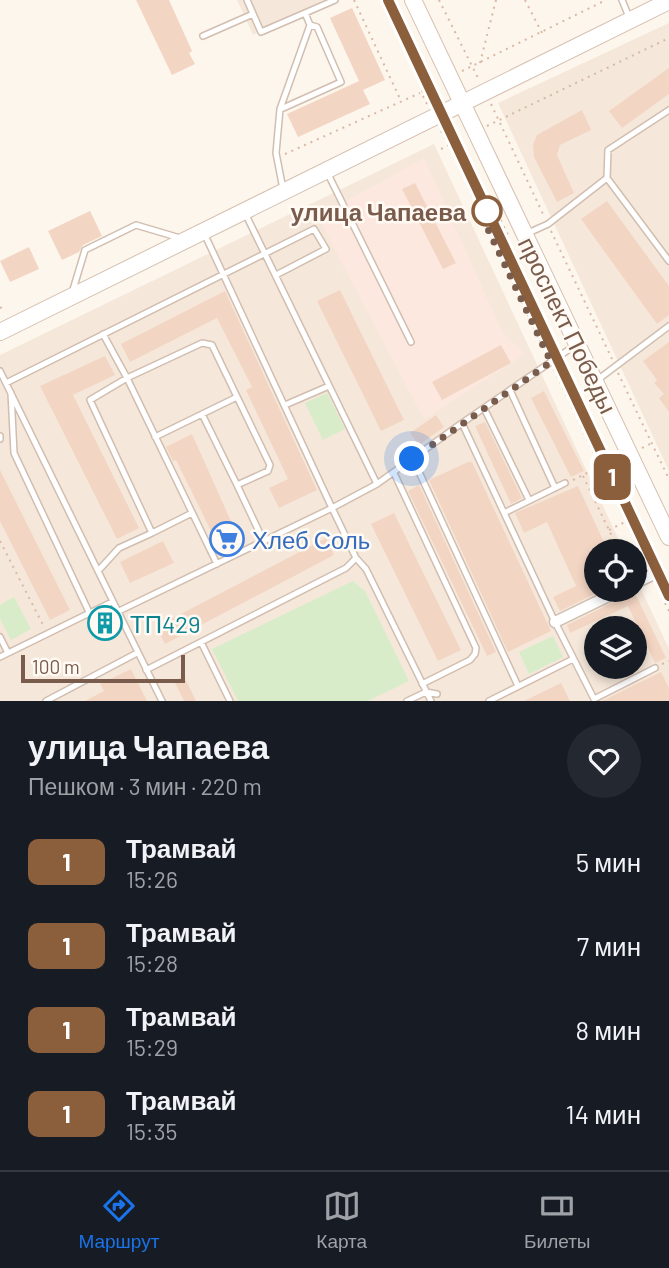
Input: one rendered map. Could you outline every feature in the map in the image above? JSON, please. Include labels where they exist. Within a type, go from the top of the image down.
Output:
[{"type":"main road","name":"проспект Победы","points":[[413,0],[462,104],[517,236],[577,344],[669,537]]},
{"type":"main road","points":[[0,332],[669,1]]},
{"type":"street","points":[[647,577],[652,575]]},
{"type":"street","points":[[555,622],[596,602]]},
{"type":"lane","points":[[247,0],[261,32],[335,0]]},
{"type":"lane","points":[[621,0],[630,20]]},
{"type":"lane","points":[[284,192],[277,158],[280,109],[310,25],[305,13]]},
{"type":"lane","points":[[203,36],[253,14]]},
{"type":"lane","points":[[280,109],[341,82],[317,27],[310,25]]},
{"type":"lane","points":[[669,110],[608,150],[607,178],[669,261]]},
{"type":"lane","points":[[327,171],[411,342]]},
{"type":"lane","points":[[517,236],[548,223],[607,178]]},
{"type":"lane","points":[[244,211],[377,484]]},
{"type":"lane","points":[[71,297],[85,250],[136,225],[186,240]]},
{"type":"lane","points":[[6,383],[314,229],[321,236],[326,249],[276,275]]},
{"type":"lane","points":[[203,232],[356,558],[366,569],[431,701]]},
{"type":"lane","points":[[595,382],[669,326]]},
{"type":"lane","points":[[103,334],[217,564]]},
{"type":"lane","points":[[152,533],[90,404],[89,400],[93,397],[127,378],[207,342],[212,345],[270,468],[237,485]]},
{"type":"lane","points":[[117,612],[264,542],[377,484],[577,344]]},
{"type":"lane","points":[[0,371],[162,701]]},
{"type":"lane","points":[[285,405],[330,386]]},
{"type":"lane","points":[[510,390],[555,488]]},
{"type":"lane","points":[[11,393],[14,453],[89,612]]},
{"type":"lane","points":[[155,437],[237,397]]},
{"type":"lane","points":[[484,408],[529,500]]},
{"type":"lane","points":[[202,414],[264,542]]},
{"type":"lane","points":[[462,423],[555,622],[595,700],[654,668]]},
{"type":"lane","points":[[412,459],[518,686]]},
{"type":"lane","points":[[394,473],[476,648],[470,660],[422,684]]},
{"type":"lane","points":[[504,513],[565,483]]},
{"type":"lane","points":[[98,571],[119,548],[192,513]]},
{"type":"lane","points":[[146,670],[346,568],[356,558]]},
{"type":"lane","points":[[0,657],[112,601]]},
{"type":"lane","points":[[0,637],[8,653]]},
{"type":"lane","points":[[201,642],[230,701]]},
{"type":"lane","points":[[46,701],[137,653]]},
{"type":"lane","points":[[489,701],[573,659]]},
{"type":"lane","points":[[407,701],[426,692],[437,694]]},
{"type":"path","points":[[354,0],[402,102]]},
{"type":"path","points":[[439,0],[499,120],[669,479]]},
{"type":"path","points":[[480,63],[496,0]]},
{"type":"path","points":[[525,0],[542,33]]},
{"type":"path","points":[[472,66],[604,0]]},
{"type":"path","points":[[499,120],[669,38]]},
{"type":"path","points":[[277,158],[421,92]]},
{"type":"path","points":[[441,149],[449,145],[669,611]]},
{"type":"path","points":[[475,202],[489,196],[517,236]]},
{"type":"path","points":[[641,448],[652,443]]},
{"type":"path","points":[[613,539],[582,476],[619,457]]},
{"type":"path","points":[[609,530],[626,521]]},
{"type":"path","points":[[0,541],[47,634]]},
{"type":"shaded area","points":[[237,0],[329,0],[253,35]]},
{"type":"shaded area","points":[[669,23],[669,471],[498,103]]},
{"type":"shaded area","points":[[434,144],[618,539],[584,539],[584,602],[647,602],[669,649],[669,701],[0,701],[0,355]]},
{"type":"shaded area","points":[[424,158],[502,332],[525,354],[424,419],[318,217]]},
{"type":"green space","points":[[327,393],[345,429],[323,440],[305,403]]},
{"type":"green space","points":[[353,581],[365,591],[409,681],[368,701],[238,701],[212,649]]},
{"type":"green space","points":[[14,597],[31,629],[11,640],[0,619],[0,605]]},
{"type":"green space","points":[[553,636],[563,657],[529,674],[519,652]]},
{"type":"building","points":[[136,0],[169,0],[192,51],[189,53],[195,64],[172,75]]},
{"type":"building","points":[[352,8],[385,80],[363,90],[370,104],[298,137],[287,114],[359,81],[330,18]]},
{"type":"building","points":[[669,68],[669,94],[622,128],[609,111]]},
{"type":"building","points":[[582,110],[591,130],[560,145],[557,155],[574,193],[557,202],[534,157],[533,145],[537,135]]},
{"type":"building","points":[[415,183],[456,263],[443,269],[402,189]]},
{"type":"building","points":[[607,201],[669,286],[669,315],[657,324],[581,219]]},
{"type":"building","points":[[90,211],[102,236],[62,260],[48,231]]},
{"type":"building","points":[[29,247],[39,269],[10,282],[0,261]]},
{"type":"building","points":[[340,290],[404,420],[381,431],[317,301]]},
{"type":"building","points":[[225,291],[317,490],[279,508],[269,488],[288,479],[246,390],[252,387],[217,318],[130,362],[121,344]]},
{"type":"building","points":[[669,342],[669,412],[659,398],[664,394],[654,383],[657,380],[643,361]]},
{"type":"building","points":[[501,345],[511,363],[442,400],[432,382]]},
{"type":"building","points":[[105,356],[115,375],[73,395],[139,528],[117,539],[40,386]]},
{"type":"building","points":[[544,391],[584,471],[571,477],[531,398]]},
{"type":"building","points":[[436,415],[444,427],[419,445],[410,433]]},
{"type":"building","points":[[485,422],[522,498],[511,504],[475,426]]},
{"type":"building","points":[[192,434],[234,528],[237,527],[243,540],[217,552],[211,539],[214,537],[176,460],[173,461],[166,447]]},
{"type":"building","points":[[472,462],[551,631],[508,652],[429,480]]},
{"type":"building","points":[[0,470],[70,610],[50,620],[0,521]]},
{"type":"building","points":[[419,485],[496,652],[487,656],[408,491]]},
{"type":"building","points":[[578,486],[602,539],[584,539],[584,599],[560,611],[553,597],[576,586],[547,522],[524,533],[515,513]]},
{"type":"building","points":[[394,513],[461,650],[438,661],[371,524]]},
{"type":"building","points":[[326,538],[334,555],[165,644],[156,627]]},
{"type":"building","points":[[163,541],[174,563],[130,583],[120,562]]},
{"type":"building","points":[[614,602],[639,602],[646,616],[633,616],[628,606],[607,616],[585,616]]},
{"type":"building","points":[[584,617],[584,626],[570,633],[567,625]]},
{"type":"building","points":[[647,618],[666,658],[655,663],[647,646]]},
{"type":"building","points":[[131,669],[147,701],[85,701],[104,691],[100,684]]},
{"type":"building","points":[[661,672],[669,688],[669,701],[602,701],[647,679]]},
{"type":"building","points":[[184,676],[196,701],[184,701],[174,681]]},
{"type":"building","points":[[561,683],[570,701],[524,701]]},
{"type":"tram line","points":[[388,0],[669,596]]},
{"type":"tram line","name":"1","points":[[388,0],[669,596]]},
{"type":"place","name":"улица Чапаева","points":[[487,211]]},
{"type":"place","name":"Хлеб Соль","points":[[227,539]]},
{"type":"place","name":"ТП429","points":[[105,623]]},
{"type":"route","points":[[412,459],[551,362],[475,202],[482,199],[487,211]]}]
